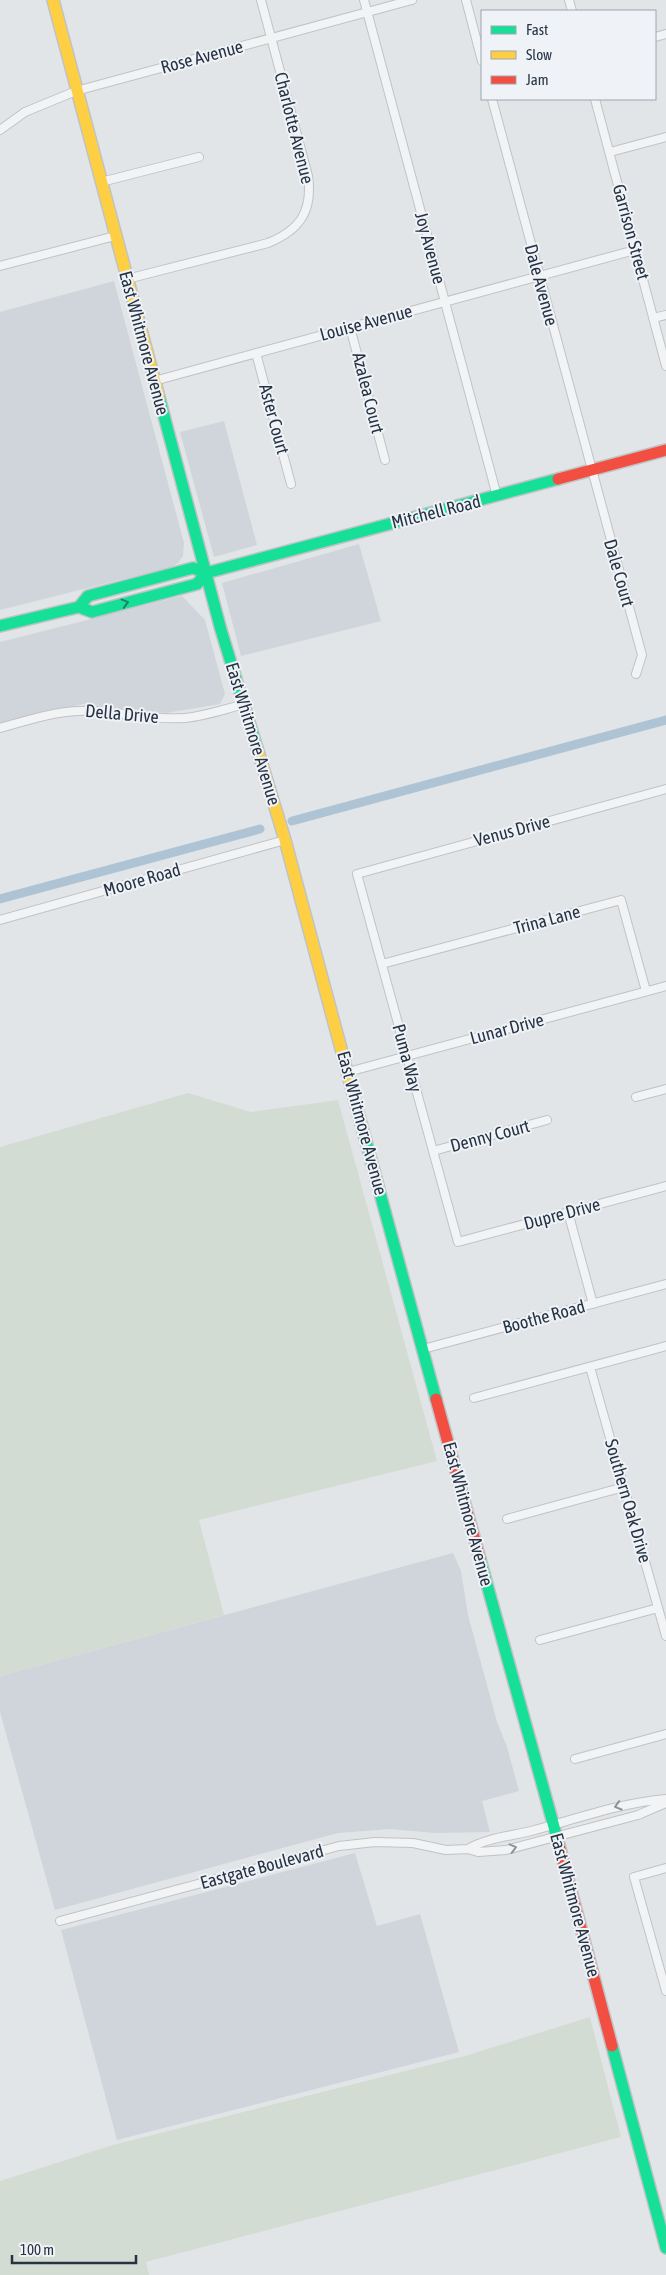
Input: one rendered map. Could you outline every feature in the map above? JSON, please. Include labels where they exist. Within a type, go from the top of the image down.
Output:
[{"type":"main road","name":"East Whitmore Avenue","points":[[53,0],[221,630],[285,840],[422,1349],[553,1824],[666,2248]]},
{"type":"main road","name":"Mitchell Road","points":[[0,626],[79,606],[88,596],[193,568],[206,573],[666,450]]},
{"type":"main road","name":"Mitchell Road","points":[[79,606],[92,612],[197,584],[206,573]]},
{"type":"street","name":"Charlotte Avenue","points":[[127,279],[268,243],[286,234],[302,220],[310,195],[308,176],[261,0]]},
{"type":"street","name":"Joy Avenue","points":[[364,0],[497,496]]},
{"type":"street","name":"Rose Avenue","points":[[0,130],[31,108],[76,91],[412,0]]},
{"type":"street","points":[[466,0],[481,57]]},
{"type":"street","name":"Dale Avenue","points":[[492,100],[591,470]]},
{"type":"street","name":"Garrison Street","points":[[596,100],[666,366]]},
{"type":"street","points":[[610,152],[666,137]]},
{"type":"street","points":[[101,182],[199,157]]},
{"type":"street","points":[[0,266],[115,236]]},
{"type":"street","name":"Louise Avenue","points":[[154,381],[636,250]]},
{"type":"street","points":[[653,318],[666,315]]},
{"type":"street","name":"Azalea Court","points":[[350,327],[385,460]]},
{"type":"street","name":"Aster Court","points":[[256,353],[291,484]]},
{"type":"street","name":"Dale Court","points":[[591,470],[642,655],[636,674]]},
{"type":"street","name":"Della Drive","points":[[0,728],[76,711],[109,711],[162,718],[184,718],[245,704]]},
{"type":"street","name":"Venus Drive","points":[[357,874],[666,789]]},
{"type":"street","name":"Moore Road","points":[[0,920],[285,840]]},
{"type":"street","name":"Puma Way","points":[[357,874],[458,1242]]},
{"type":"street","name":"Trina Lane","points":[[382,964],[621,900],[646,991]]},
{"type":"street","name":"Lunar Drive","points":[[348,1072],[666,986]]},
{"type":"street","points":[[636,1097],[666,1089]]},
{"type":"street","name":"Denny Court","points":[[433,1151],[547,1120]]},
{"type":"street","name":"Dupre Drive","points":[[458,1242],[666,1186]]},
{"type":"street","points":[[568,1212],[593,1304]]},
{"type":"street","name":"Boothe Road","points":[[422,1349],[666,1284]]},
{"type":"street","points":[[474,1398],[666,1346]]},
{"type":"street","name":"Southern Oak Drive","points":[[590,1366],[666,1636]]},
{"type":"street","points":[[507,1519],[624,1487]]},
{"type":"street","points":[[540,1640],[658,1608]]},
{"type":"street","points":[[575,1759],[666,1734]]},
{"type":"street","name":"Eastgate Boulevard","points":[[468,1849],[478,1843],[634,1802],[666,1799]]},
{"type":"street","name":"Eastgate Boulevard","points":[[60,1921],[339,1846],[375,1842],[413,1844],[446,1850],[468,1849],[478,1852],[506,1850],[638,1815],[666,1803]]},
{"type":"street","points":[[666,1868],[634,1877],[666,1991]]},
{"type":"shaded area","points":[[114,281],[184,543],[183,556],[178,563],[171,567],[0,610],[0,312]]},
{"type":"shaded area","points":[[224,421],[257,545],[214,557],[180,432]]},
{"type":"shaded area","points":[[359,544],[381,621],[241,656],[222,583]]},
{"type":"shaded area","points":[[182,596],[205,620],[225,694],[220,704],[166,713],[82,704],[0,727],[0,642]]},
{"type":"shaded area","points":[[188,1093],[251,1112],[338,1100],[437,1461],[199,1520],[224,1615],[0,1676],[0,1147]]},
{"type":"shaded area","points":[[453,1553],[461,1571],[468,1615],[497,1722],[507,1747],[519,1791],[482,1801],[490,1832],[435,1833],[390,1829],[338,1833],[55,1910],[0,1712],[0,1676]]},
{"type":"shaded area","points":[[355,1853],[377,1926],[420,1914],[459,2052],[117,2140],[61,1930]]},
{"type":"shaded area","points":[[590,2017],[621,2137],[146,2262],[149,2275],[0,2275],[0,2181],[113,2145],[465,2056]]},
{"type":"waterway","points":[[292,821],[666,720]]},
{"type":"waterway","points":[[0,899],[260,829]]},
{"type":"traffic: fast","points":[[159,397],[221,630],[257,748]]},
{"type":"traffic: fast","points":[[206,573],[558,479]]},
{"type":"traffic: fast","points":[[0,626],[79,607],[92,612],[197,584],[206,573],[193,568],[88,596],[79,607]]},
{"type":"traffic: fast","points":[[362,1127],[436,1399]]},
{"type":"traffic: fast","points":[[480,1559],[559,1845]]},
{"type":"traffic: fast","points":[[612,2046],[666,2248]]},
{"type":"traffic: slow","points":[[53,0],[159,397]]},
{"type":"traffic: slow","points":[[257,748],[285,840],[362,1127]]},
{"type":"traffic: jam","points":[[558,479],[666,450]]},
{"type":"traffic: jam","points":[[436,1399],[480,1559]]},
{"type":"traffic: jam","points":[[559,1845],[612,2046]]}]
